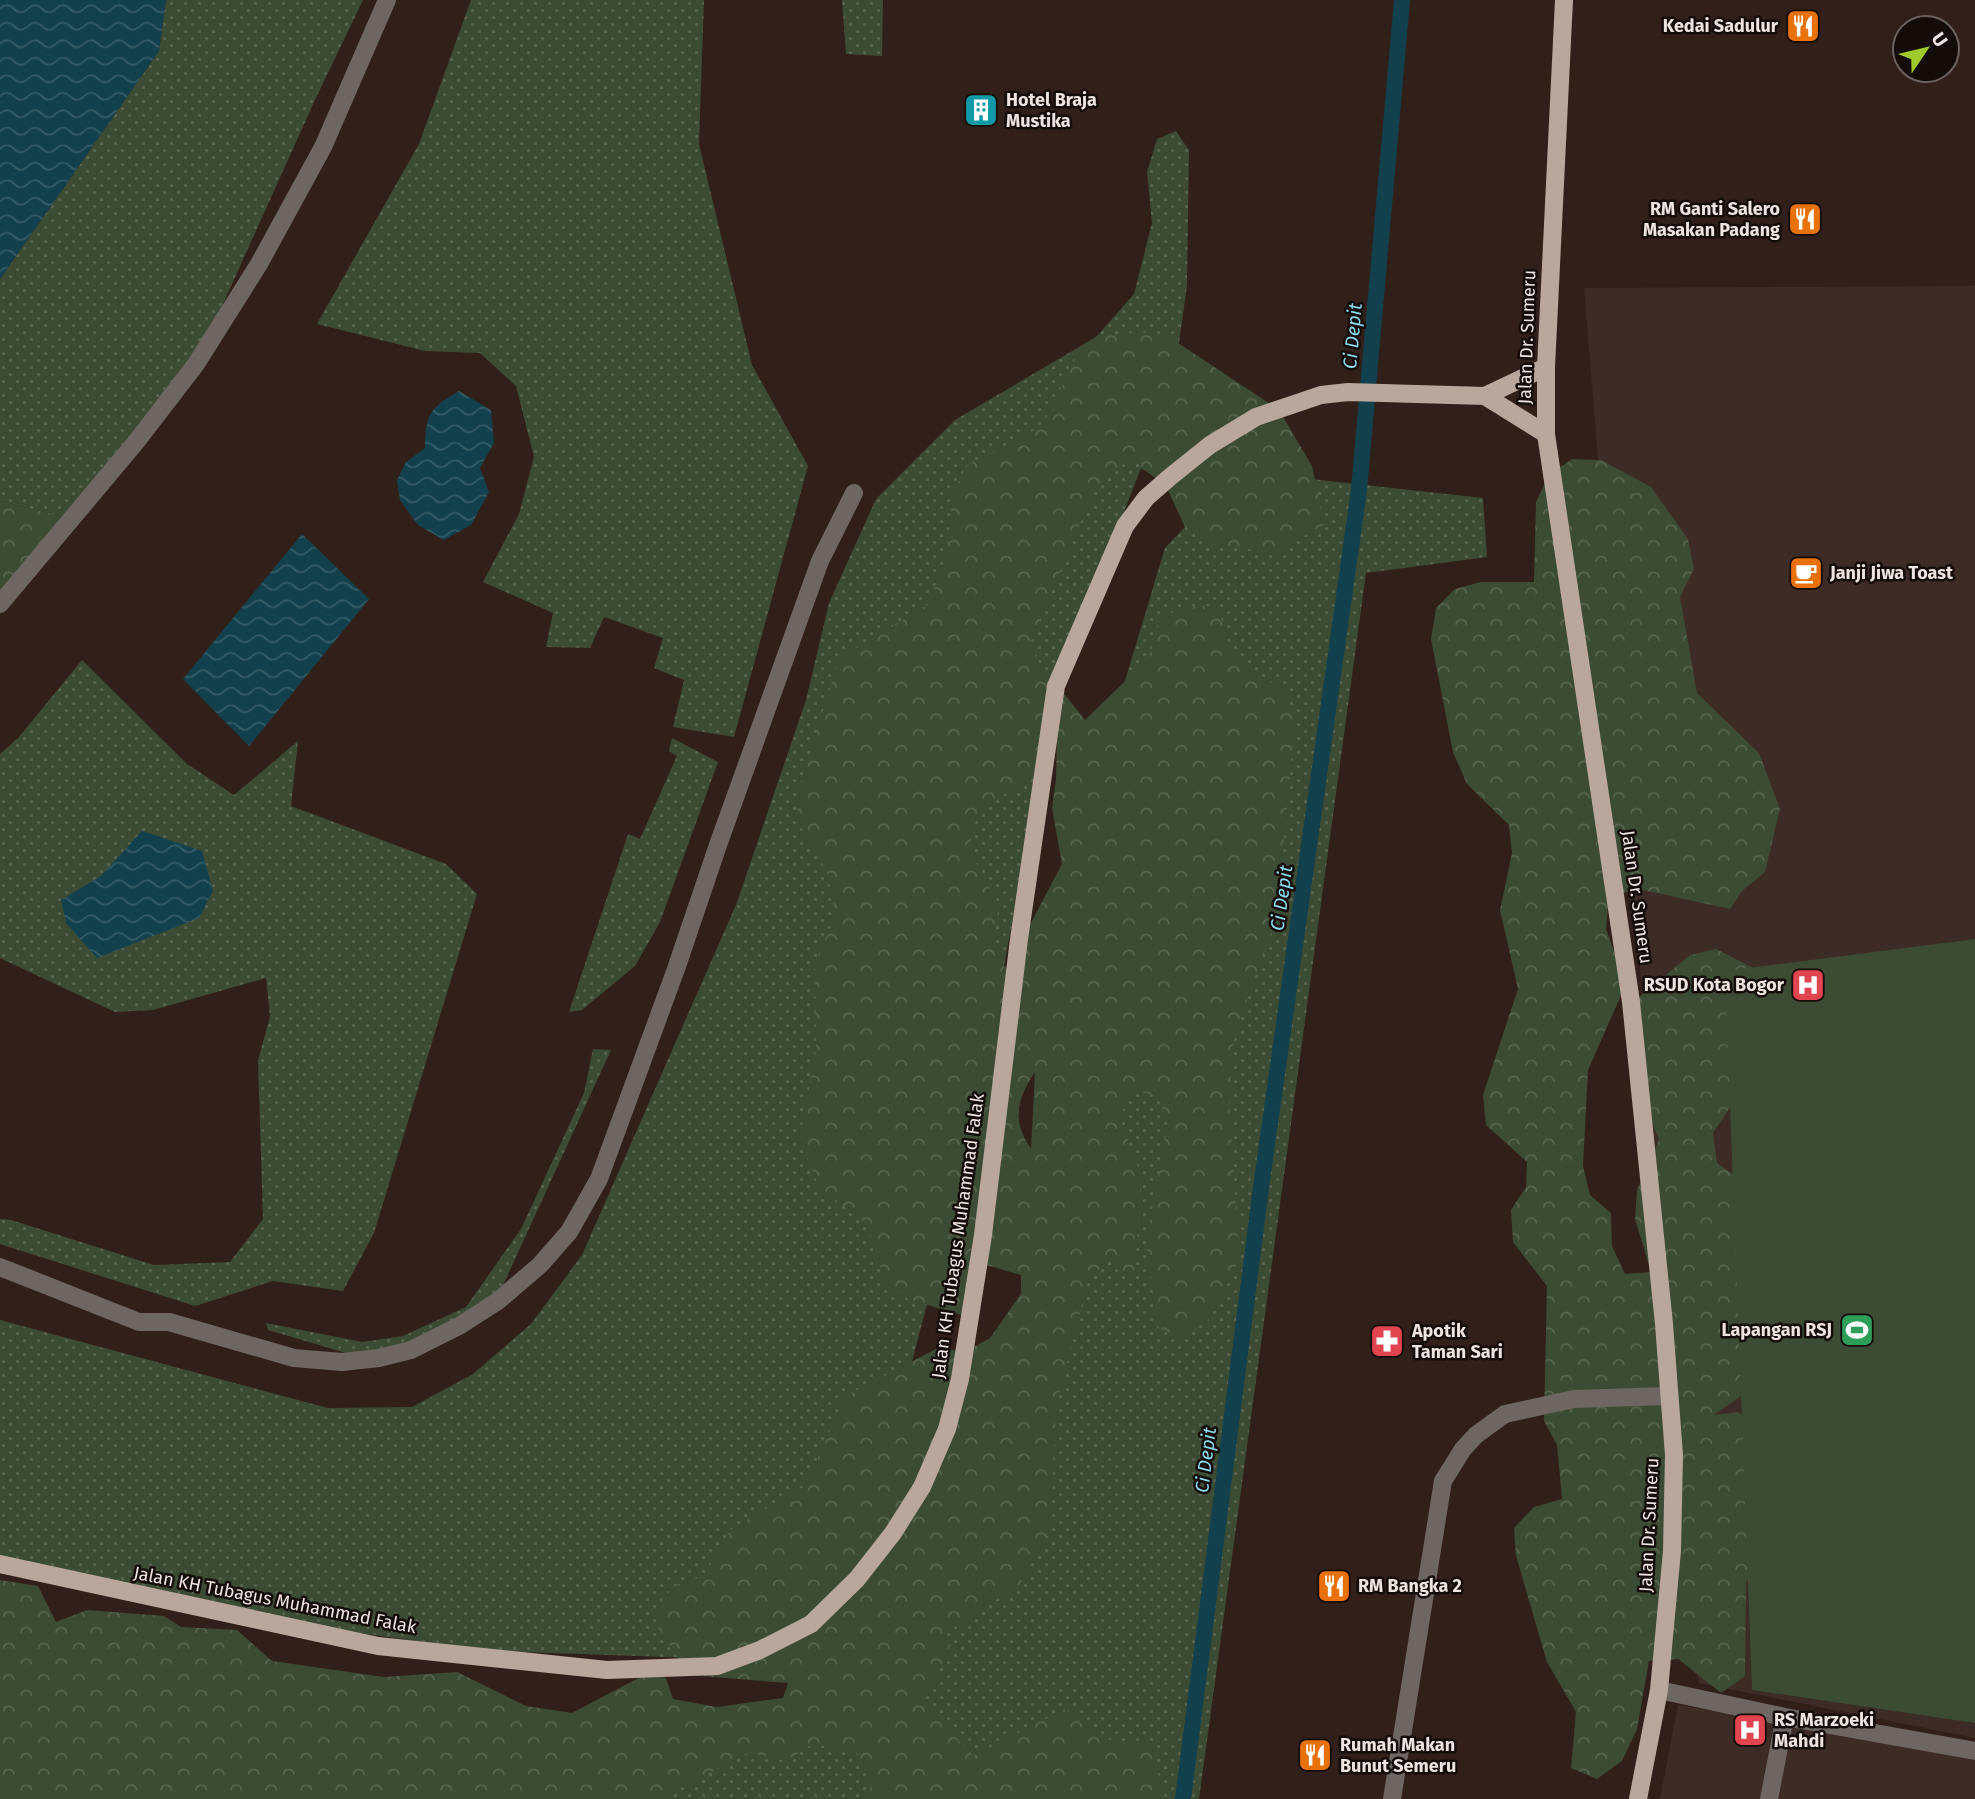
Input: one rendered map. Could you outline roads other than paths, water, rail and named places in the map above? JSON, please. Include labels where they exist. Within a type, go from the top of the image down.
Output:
[{"type":"main road","name":"Jalan Dr. Sumeru","points":[[1564,0],[1546,366],[1546,434],[1628,977],[1664,1324],[1674,1455],[1672,1551],[1659,1690],[1638,1799]]},
{"type":"main road","name":"Jalan KH Tubagus Muhammad Falak","points":[[1485,396],[1546,366]]},
{"type":"main road","name":"Jalan KH Tubagus Muhammad Falak","points":[[0,1564],[379,1646],[607,1670],[717,1666],[760,1650],[811,1624],[857,1579],[893,1533],[922,1487],[947,1429],[960,1379],[983,1235],[1019,939],[1056,686],[1125,526],[1146,498],[1236,427],[1255,417],[1321,395],[1348,392],[1485,396],[1546,434]]},
{"type":"lane","points":[[0,604],[136,442],[196,364],[259,264],[323,147],[387,0]]},
{"type":"lane","points":[[0,1267],[139,1322],[169,1322],[294,1358],[342,1362],[379,1358],[411,1350],[459,1326],[498,1301],[540,1265],[569,1232],[599,1179],[820,561],[854,493]]},
{"type":"lane","points":[[1392,1799],[1443,1481],[1463,1449],[1504,1414],[1523,1409],[1574,1399],[1668,1396]]},
{"type":"lane","points":[[1659,1690],[1785,1717],[1975,1751]]},
{"type":"lane","points":[[1769,1799],[1785,1717]]},
{"type":"water","points":[[0,0],[166,0],[159,51],[0,279]]},
{"type":"water","points":[[459,391],[491,410],[494,443],[480,468],[489,492],[471,525],[444,540],[418,525],[400,500],[397,480],[406,462],[425,448],[431,413]]},
{"type":"water","points":[[302,534],[369,599],[249,746],[183,679]]},
{"type":"water","points":[[142,831],[202,851],[213,891],[199,918],[97,958],[66,923],[61,900],[101,876]]},
{"type":"waterway","name":"Ci Depit","points":[[1183,1799],[1262,1180],[1359,490],[1402,0]]},
{"type":"place","name":"Kedai Sadulur","points":[[1803,26]]},
{"type":"place","name":"Hotel Braja Mustika","points":[[981,110]]},
{"type":"place","name":"RM Ganti Salero Masakan Padang","points":[[1805,219]]},
{"type":"place","name":"Janji Jiwa Toast","points":[[1806,573]]},
{"type":"place","name":"RSUD Kota Bogor","points":[[1808,985]]},
{"type":"place","name":"Lapangan RSJ","points":[[1857,1330]]},
{"type":"place","name":"Apotik Taman Sari","points":[[1387,1341]]},
{"type":"place","name":"RM Bangka 2","points":[[1334,1586]]},
{"type":"place","name":"RS Marzoeki Mahdi","points":[[1750,1730]]},
{"type":"place","name":"Rumah Makan Bunut Semeru","points":[[1315,1755]]}]
